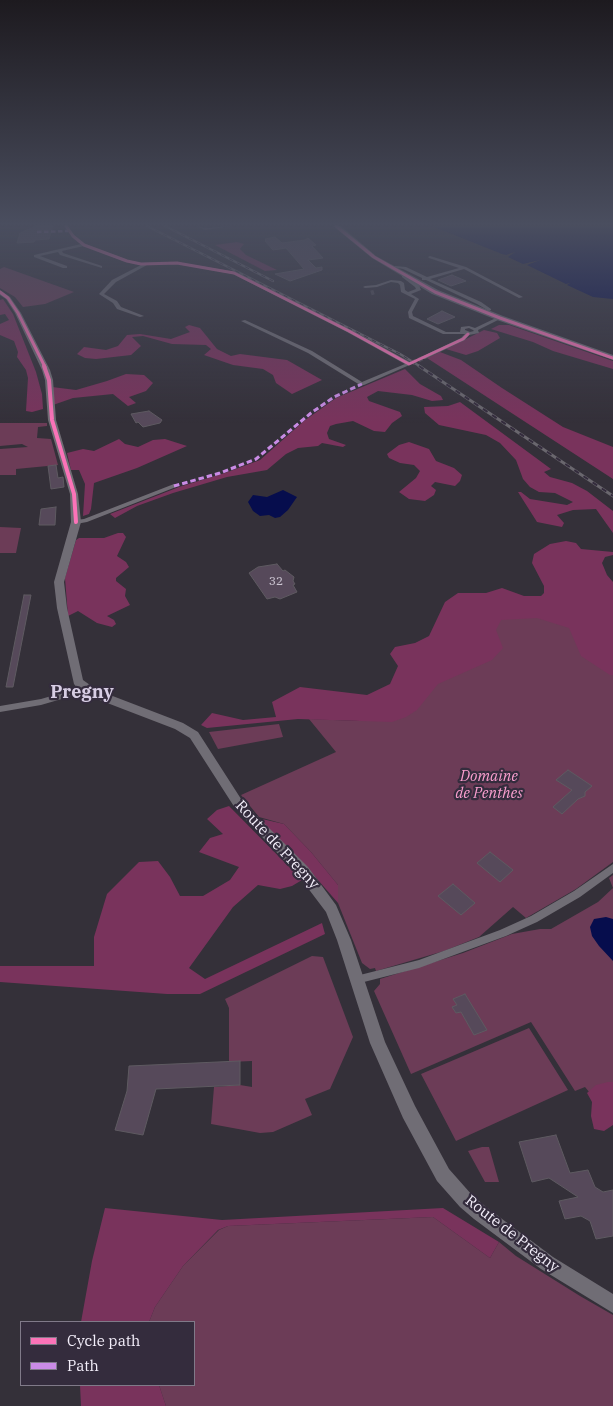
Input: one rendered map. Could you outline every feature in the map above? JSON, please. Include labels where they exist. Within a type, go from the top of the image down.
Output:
[{"type":"main road","points":[[437,292],[502,317],[613,354]]},
{"type":"main road","points":[[443,292],[513,322],[613,358]]},
{"type":"street","points":[[0,292],[8,298],[18,313],[46,370],[49,380],[52,420],[74,494],[76,522],[59,582],[62,608],[76,674],[78,681],[86,689],[42,702],[0,709]]},
{"type":"street","points":[[103,292],[101,294],[115,302],[119,308],[142,316]]},
{"type":"street","points":[[243,321],[310,352],[362,384],[410,363],[271,292]]},
{"type":"street","points":[[405,292],[418,300],[410,312],[412,317],[448,333],[476,333],[476,329],[502,317]]},
{"type":"street","points":[[408,293],[414,292]]},
{"type":"street","points":[[453,292],[479,303],[489,310]]},
{"type":"street","points":[[510,292],[521,297]]},
{"type":"street","points":[[490,323],[513,322]]},
{"type":"street","points":[[423,358],[465,338],[465,333]]},
{"type":"street","points":[[76,522],[85,521],[174,486]]},
{"type":"street","name":"Route de Pregny","points":[[86,689],[179,726],[194,735],[238,805],[303,871],[319,890],[338,925],[371,1026],[390,1072],[443,1175],[466,1201],[480,1213],[547,1263],[613,1304]]},
{"type":"street","points":[[356,980],[419,964],[503,933],[534,919],[560,904],[613,868]]},
{"type":"green space","points":[[6,292],[74,292],[45,304],[23,307],[15,297]]},
{"type":"green space","points":[[0,423],[47,423],[47,426],[38,427],[37,438],[51,439],[58,465],[16,469],[16,475],[0,475],[0,449],[28,447],[22,444],[0,446]]},
{"type":"green space","points":[[0,527],[21,528],[16,553],[0,553]]},
{"type":"green space","name":"Domaine de Penthes","points":[[509,609],[613,620],[613,862],[576,889],[526,918],[513,907],[479,937],[444,951],[376,971],[375,968],[370,969],[362,963],[338,903],[338,885],[311,852],[284,824],[259,817],[241,795],[336,752],[309,719],[358,721]]},
{"type":"green space","points":[[279,724],[283,737],[218,749],[209,732]]},
{"type":"green space","points":[[613,875],[613,888],[609,878]]},
{"type":"green space","points":[[613,888],[613,1100],[600,1105],[585,1087],[575,1091],[531,1022],[411,1074],[374,991],[380,984],[380,979],[463,953],[512,934],[551,929],[598,902]]},
{"type":"green space","points":[[312,956],[323,957],[353,1037],[330,1089],[305,1099],[312,1115],[273,1132],[260,1133],[211,1124],[214,1087],[240,1085],[252,1087],[252,1061],[229,1062],[229,1008],[225,999]]},
{"type":"green space","points":[[529,1028],[568,1090],[456,1141],[421,1074]]},
{"type":"green space","points":[[489,1147],[499,1182],[485,1182],[468,1151]]},
{"type":"green space","points":[[433,1217],[490,1258],[499,1242],[516,1256],[613,1315],[613,1406],[166,1406],[159,1386],[195,1386],[195,1321],[149,1321],[155,1307],[183,1266],[219,1230],[228,1226]]},
{"type":"shaded area","points":[[581,292],[613,292],[613,299],[593,297]]},
{"type":"shaded area","points":[[3,299],[13,314],[36,372],[42,394],[43,409],[32,412],[26,411],[28,378],[26,370],[17,357],[18,352],[14,341],[0,335],[0,324],[9,320],[5,314],[0,315],[0,300]]},
{"type":"shaded area","points":[[189,325],[200,328],[217,349],[231,356],[240,354],[287,360],[322,380],[292,394],[276,383],[273,375],[263,369],[233,365],[204,355],[211,349],[206,345],[172,344],[143,336],[132,337],[141,346],[131,355],[96,359],[85,358],[77,354],[84,347],[106,350],[118,346],[127,335],[140,334],[171,339],[190,332],[185,327]]},
{"type":"shaded area","points":[[499,325],[509,325],[613,361],[613,369],[553,351],[533,342],[491,329]]},
{"type":"shaded area","points":[[484,330],[497,333],[500,338],[478,351],[466,355],[446,349]]},
{"type":"shaded area","points":[[440,352],[461,360],[563,427],[613,447],[613,479],[427,358]]},
{"type":"shaded area","points":[[405,369],[420,384],[441,396],[443,400],[432,401],[412,395],[378,391],[367,397],[369,401],[400,412],[402,416],[392,423],[385,432],[374,431],[353,421],[336,424],[330,426],[327,433],[329,439],[346,445],[343,447],[322,443],[318,446],[298,448],[286,454],[267,470],[227,477],[173,493],[137,506],[115,518],[110,514],[179,487],[260,460],[304,421],[336,398]]},
{"type":"shaded area","points":[[126,374],[144,375],[153,383],[146,391],[129,397],[136,403],[128,406],[113,394],[73,398],[53,405],[52,387],[76,390]]},
{"type":"shaded area","points":[[460,402],[551,469],[544,472],[550,477],[572,483],[587,491],[613,511],[613,533],[596,509],[573,510],[557,515],[564,523],[562,527],[537,522],[518,492],[521,492],[530,499],[567,505],[573,502],[555,493],[539,492],[530,487],[523,479],[516,460],[500,443],[486,435],[439,425],[425,413],[424,407],[448,406]]},
{"type":"shaded area","points":[[119,439],[125,444],[138,447],[153,440],[165,439],[187,446],[137,468],[94,483],[91,509],[89,514],[83,516],[85,484],[79,470],[71,470],[67,453],[83,449],[94,451]]},
{"type":"shaded area","points":[[409,442],[429,449],[436,461],[454,468],[462,475],[460,481],[455,486],[435,482],[431,486],[436,490],[434,495],[425,501],[409,499],[399,492],[416,478],[420,471],[414,465],[400,463],[389,458],[387,454],[399,445]]},
{"type":"shaded area","points":[[283,490],[297,497],[288,510],[280,517],[260,516],[253,511],[248,502],[253,495],[267,497]]},
{"type":"shaded area","points":[[123,533],[126,537],[117,556],[126,562],[129,567],[116,578],[116,581],[126,589],[125,596],[130,605],[107,616],[114,620],[116,624],[112,627],[97,623],[78,611],[68,616],[65,578],[76,540],[79,538],[104,538]]},
{"type":"shaded area","points":[[566,541],[576,543],[581,549],[613,552],[613,555],[605,557],[602,563],[607,575],[613,582],[613,675],[610,675],[581,656],[569,628],[537,618],[501,620],[496,630],[503,648],[492,660],[438,684],[417,710],[406,717],[392,722],[298,719],[207,728],[201,725],[212,713],[243,720],[276,717],[272,702],[300,687],[367,695],[390,684],[398,666],[390,654],[395,647],[415,643],[429,636],[445,602],[458,593],[486,593],[502,588],[524,596],[541,596],[544,593],[544,586],[532,563],[534,554],[550,544]]},
{"type":"shaded area","points":[[229,806],[302,880],[292,886],[280,889],[258,885],[233,907],[189,968],[205,979],[322,923],[325,934],[200,994],[167,994],[0,982],[0,966],[94,966],[94,937],[107,894],[139,862],[158,861],[170,877],[180,896],[203,896],[230,880],[239,867],[199,852],[210,838],[223,834],[207,819],[217,810]]},
{"type":"shaded area","points":[[262,819],[284,824],[311,852],[338,885],[338,903],[311,872],[263,824]]},
{"type":"shaded area","points":[[606,917],[613,919],[613,961],[592,936],[590,927],[594,919]]},
{"type":"shaded area","points":[[613,1082],[613,1125],[604,1131],[594,1129],[591,1116],[592,1102],[587,1093],[596,1085]]},
{"type":"shaded area","points":[[105,1208],[222,1220],[443,1208],[499,1242],[490,1258],[433,1217],[228,1226],[218,1230],[183,1266],[155,1307],[149,1321],[81,1321],[92,1261]]},
{"type":"shaded area","points":[[80,1386],[159,1386],[166,1406],[81,1406]]},
{"type":"building","points":[[442,311],[455,317],[438,324],[427,319]]},
{"type":"building","points":[[149,411],[162,420],[160,423],[143,427],[138,422],[136,423],[131,414]]},
{"type":"building","points":[[56,465],[58,478],[63,477],[64,487],[51,489],[48,466]]},
{"type":"building","points":[[56,507],[55,525],[39,525],[41,509]]},
{"type":"building","points":[[277,564],[283,571],[285,570],[294,577],[293,581],[295,584],[293,585],[297,592],[280,599],[275,597],[267,599],[249,573],[258,567]]},
{"type":"building","points":[[24,595],[31,595],[13,687],[6,687]]},
{"type":"building","points":[[568,770],[592,786],[585,792],[585,796],[578,799],[562,814],[553,807],[572,790],[556,780]]},
{"type":"building","points":[[490,852],[513,870],[500,882],[477,863]]},
{"type":"building","points":[[453,884],[475,903],[461,915],[438,896]]},
{"type":"building","points":[[465,994],[487,1030],[474,1035],[461,1012],[456,1013],[452,1007],[457,1005],[453,999]]},
{"type":"building","points":[[240,1061],[240,1085],[156,1089],[143,1135],[115,1130],[127,1091],[129,1066]]},
{"type":"building","points":[[556,1135],[570,1173],[588,1170],[595,1187],[603,1192],[613,1190],[613,1236],[596,1239],[590,1221],[581,1216],[565,1219],[559,1201],[578,1197],[549,1178],[532,1182],[519,1142]]},
{"type":"tunnel","points":[[412,363],[423,358]]},
{"type":"railway","points":[[277,292],[400,354],[421,367]]},
{"type":"railway","points":[[419,366],[613,496]]},
{"type":"marked path","points":[[174,486],[220,473],[256,459],[311,413],[334,397],[362,384]]},
{"type":"cycle path","points":[[0,292],[8,298],[18,313],[46,370],[49,380],[52,420],[74,494],[76,522]]},
{"type":"cycle path","points":[[271,292],[409,364],[463,339],[468,334]]},
{"type":"cycle path","points":[[434,292],[500,318],[613,358]]},
{"type":"district","name":"Pregny","points":[[82,693]]}]
